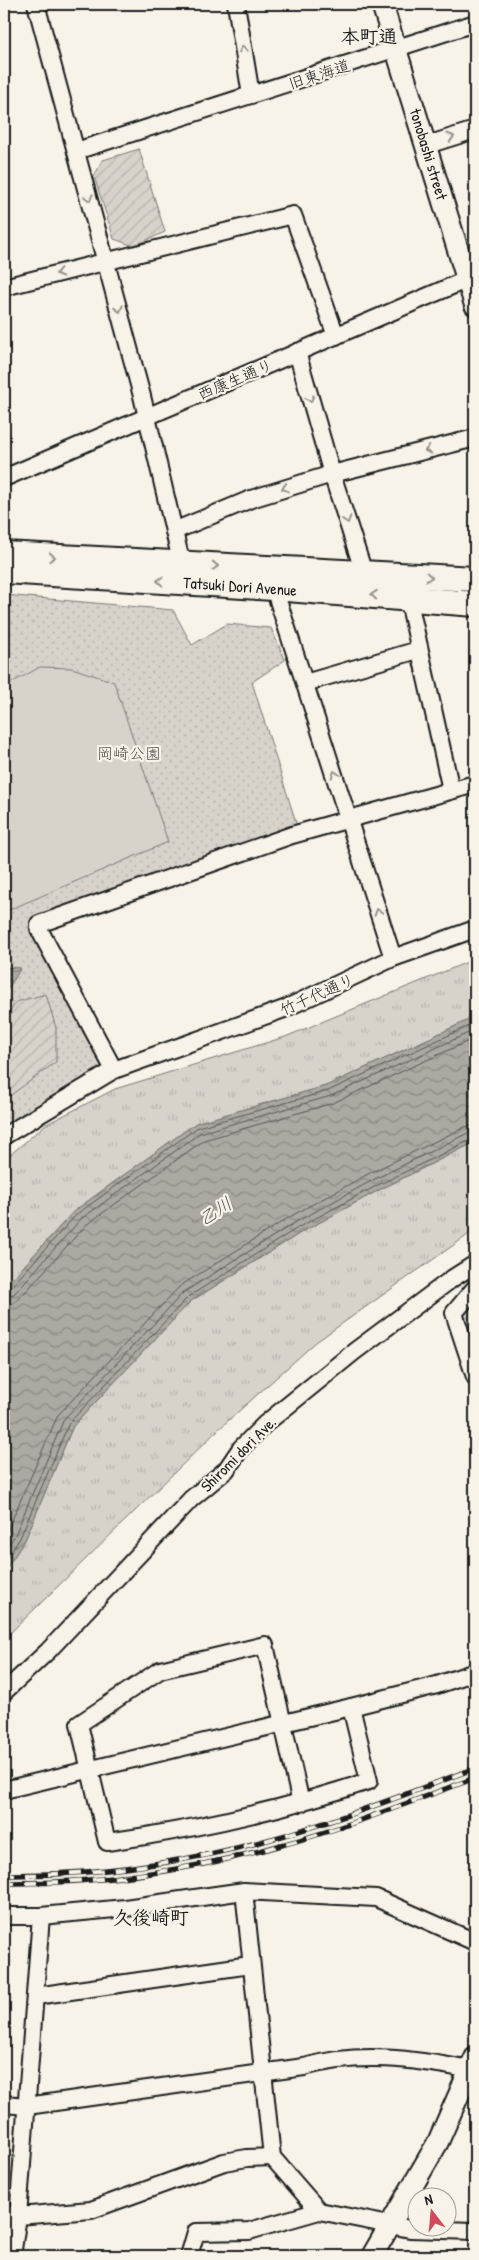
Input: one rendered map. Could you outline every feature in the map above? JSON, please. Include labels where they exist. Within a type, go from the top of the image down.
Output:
[{"type":"highway","name":"Tatsuki Dori Avenue","points":[[4,554],[182,565],[475,579]]},
{"type":"highway","name":"Tatsuki Dori Avenue","points":[[4,571],[408,597],[475,604]]},
{"type":"main road","name":"tonobashi street","points":[[382,4],[471,278],[475,305]]},
{"type":"main road","points":[[372,2256],[438,2142],[473,2064]]},
{"type":"street","points":[[36,4],[147,417],[182,565]]},
{"type":"street","points":[[236,4],[251,95]]},
{"type":"street","name":"旧東海道","points":[[76,151],[475,23]]},
{"type":"street","points":[[427,145],[475,130]]},
{"type":"street","points":[[4,287],[293,215],[336,336]]},
{"type":"street","name":"西康生通り","points":[[4,478],[471,278]]},
{"type":"street","points":[[297,352],[332,474],[364,573]]},
{"type":"street","points":[[174,531],[251,499],[332,474],[475,438]]},
{"type":"street","points":[[274,588],[393,958]]},
{"type":"street","points":[[408,597],[418,650],[451,790]]},
{"type":"street","points":[[305,683],[418,650]]},
{"type":"street","points":[[4,1136],[114,1070],[39,929],[39,924],[292,835],[475,784]]},
{"type":"street","name":"竹千代通り","points":[[114,1070],[284,1009],[393,958],[475,929]]},
{"type":"street","name":"Shiromi dori Ave.","points":[[4,1692],[48,1651],[192,1499],[226,1470],[241,1448],[265,1424],[355,1351],[453,1278],[475,1264]]},
{"type":"street","points":[[475,1288],[454,1314],[475,1377]]},
{"type":"street","points":[[301,1803],[265,1645],[160,1670],[79,1724],[107,1842],[164,1834],[301,1803],[369,1781],[351,1707]]},
{"type":"street","points":[[4,1790],[351,1707],[437,1685],[475,1672]]},
{"type":"street","points":[[244,1891],[250,1965],[272,2157],[319,2211]]},
{"type":"street","points":[[4,1916],[41,1916],[125,1908],[244,1891],[376,1898],[475,1942]]},
{"type":"street","points":[[12,2256],[11,2215],[27,2106],[41,1916]]},
{"type":"street","points":[[36,1996],[250,1965]]},
{"type":"street","points":[[4,2104],[27,2106],[304,2067],[322,2062],[364,2058],[473,2064]]},
{"type":"street","points":[[11,2215],[92,2210],[224,2162],[247,2158],[272,2157]]},
{"type":"street","points":[[189,2256],[196,2232],[249,2231],[319,2211],[374,2221],[390,2227],[475,2231]]},
{"type":"green space","points":[[139,149],[165,232],[134,246],[114,239],[94,176],[103,160]]},
{"type":"green space","name":"岡崎公園","points":[[4,595],[173,610],[192,645],[227,624],[271,628],[285,660],[252,682],[298,829],[43,917],[103,1062],[103,1067],[4,1127]]},
{"type":"green space","points":[[40,667],[72,668],[114,682],[168,842],[4,912],[4,687]]},
{"type":"green space","points":[[475,959],[475,1017],[326,1086],[196,1123],[74,1211],[4,1288],[4,1160],[45,1125],[115,1089],[285,1037]]},
{"type":"green space","points":[[46,994],[56,1028],[56,1062],[4,1100],[4,1021],[16,1002]]},
{"type":"green space","points":[[475,1142],[475,1230],[316,1342],[220,1428],[4,1639],[4,1572],[25,1540],[73,1426],[191,1301],[302,1232],[379,1190]]},
{"type":"green space","points":[[475,1291],[475,1356],[460,1309]]},
{"type":"water","points":[[4,967],[21,968],[4,995]]},
{"type":"water","name":"乙川","points":[[475,1017],[475,1142],[379,1190],[302,1232],[191,1301],[73,1426],[25,1540],[4,1572],[4,1288],[74,1211],[196,1123],[326,1086]]},
{"type":"railway","points":[[4,1875],[83,1872],[123,1868],[163,1863],[242,1847],[280,1837],[397,1798],[475,1768]]},
{"type":"railway","points":[[4,1883],[73,1881],[142,1874],[245,1855],[328,1831],[475,1778]]},
{"type":"district","name":"本町通","points":[[369,36]]},
{"type":"district","name":"久後崎町","points":[[151,1917]]}]
